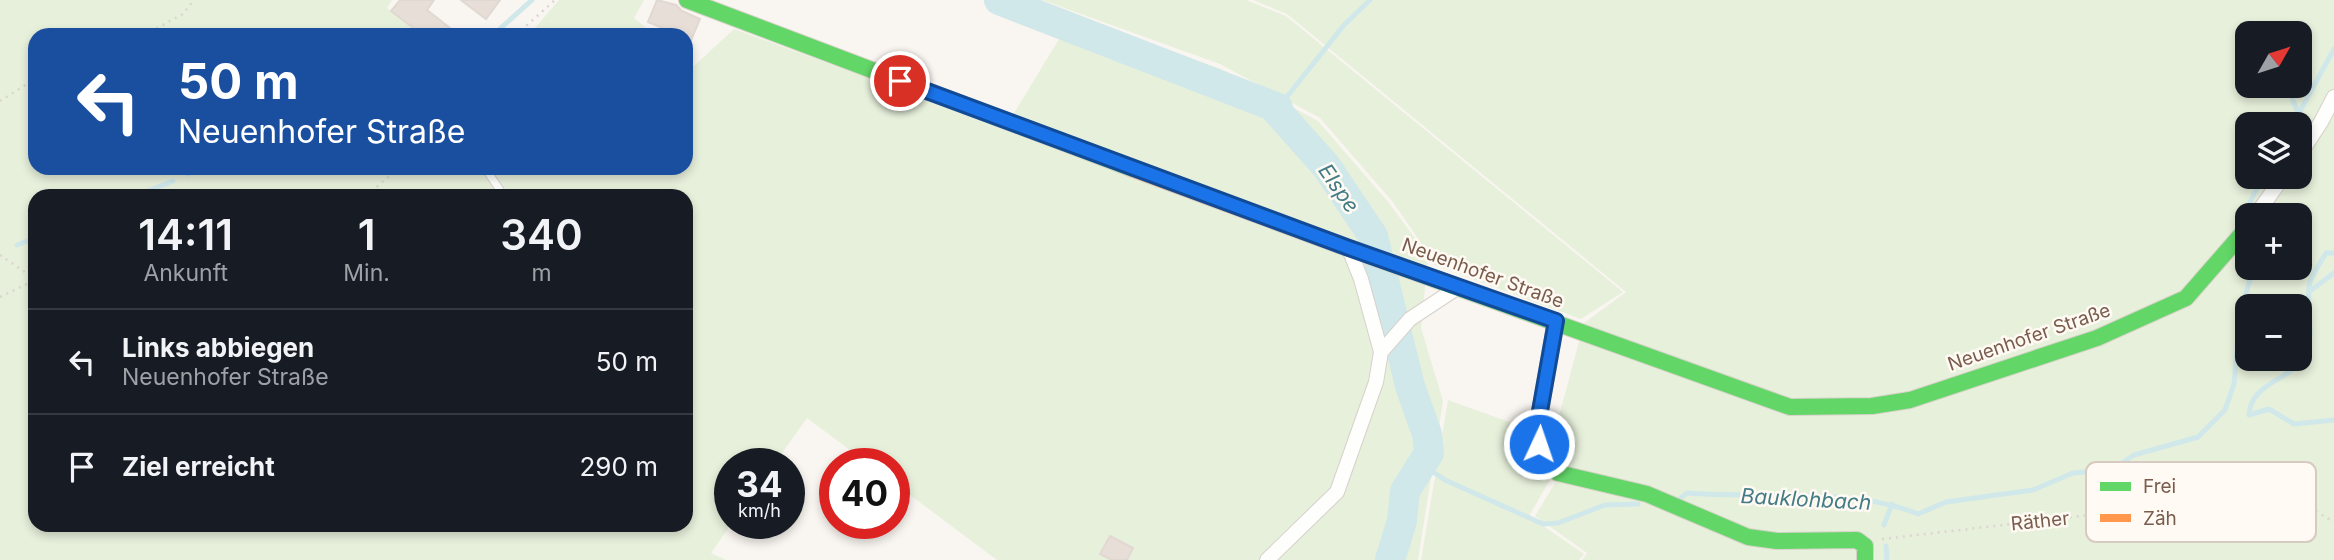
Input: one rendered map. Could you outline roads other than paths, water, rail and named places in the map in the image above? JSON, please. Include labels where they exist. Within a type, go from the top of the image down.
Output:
[{"type":"street","name":"Neuenhofer Straße","points":[[687,0],[762,31],[1367,255],[1556,321],[1717,383],[1790,407],[1872,406],[1910,400],[2097,338],[2186,298],[2235,242]]},
{"type":"street","points":[[2312,136],[2334,97]]},
{"type":"street","points":[[1268,560],[1337,492],[1376,382],[1381,352],[1361,279],[1349,248]]},
{"type":"street","points":[[1381,352],[1410,319],[1457,288]]},
{"type":"street","points":[[1556,321],[1537,428],[1544,458],[1558,473],[1647,495],[1748,537],[1777,541],[1857,540],[1865,553]]},
{"type":"waterway","points":[[501,28],[532,0]]},
{"type":"waterway","name":"Elspe","points":[[999,0],[1278,108],[1276,110],[1326,166],[1373,236],[1410,386],[1427,434],[1429,453],[1405,491],[1402,521],[1390,560]]},
{"type":"waterway","points":[[1278,108],[1344,25],[1370,0]]},
{"type":"waterway","name":"Bauklohbach","points":[[2300,112],[2334,49]]},
{"type":"waterway","points":[[2292,98],[2298,112]]},
{"type":"waterway","points":[[153,189],[173,181]]},
{"type":"waterway","name":"Bauklohbach","points":[[2250,203],[2256,189]]},
{"type":"waterway","points":[[17,245],[28,241]]},
{"type":"waterway","points":[[2334,253],[2326,253],[2310,282],[2310,335],[2306,353],[2300,363],[2257,395],[2251,404],[2249,415],[2269,409],[2294,424],[2334,420]]},
{"type":"waterway","points":[[2310,291],[2334,273]]},
{"type":"waterway","name":"Bauklohbach","points":[[2123,462],[2134,455],[2198,437],[2225,410],[2234,384],[2240,314],[2250,280]]},
{"type":"waterway","name":"Bauklohbach","points":[[1420,463],[1445,480],[1543,524],[1558,523],[1605,505],[1638,504]]},
{"type":"waterway","name":"Bauklohbach","points":[[1678,500],[1687,493],[1804,495],[1863,500],[1918,514],[1946,502],[2033,490],[2073,473],[2086,472]]},
{"type":"waterway","points":[[1884,525],[1892,504]]},
{"type":"waterway","points":[[1886,546],[1887,560]]}]
